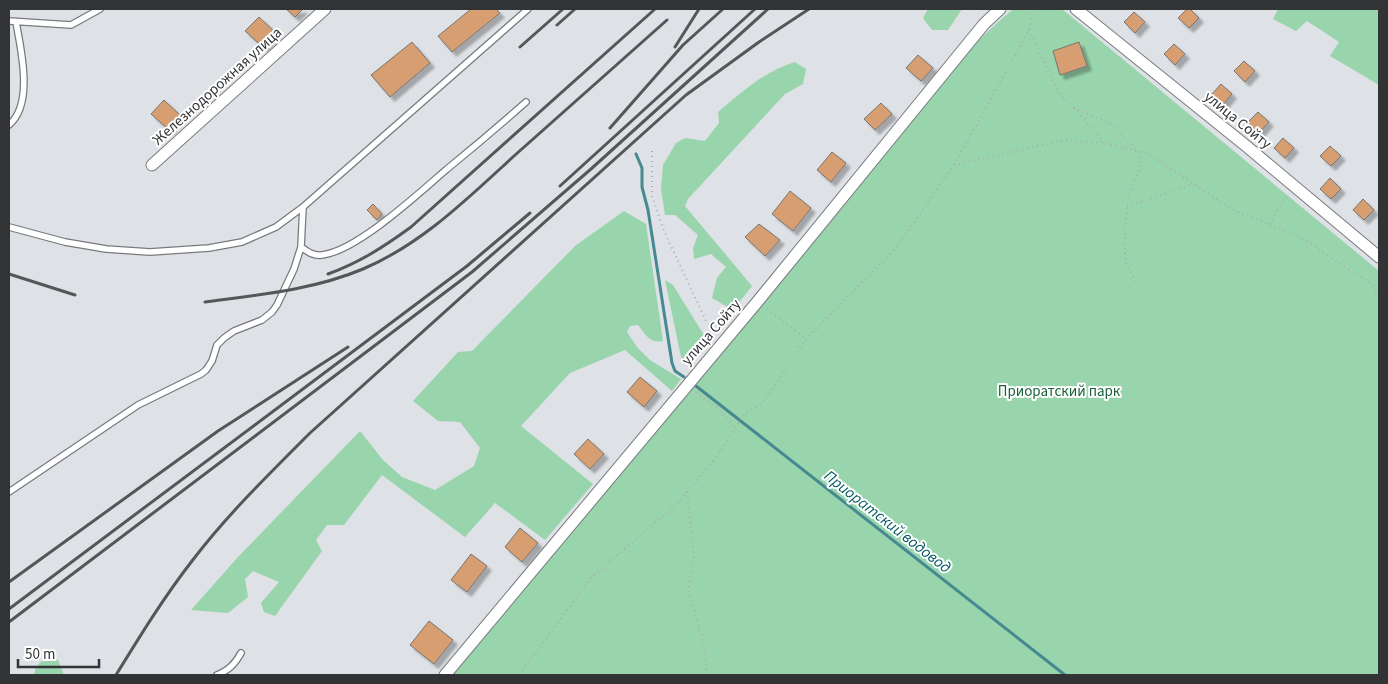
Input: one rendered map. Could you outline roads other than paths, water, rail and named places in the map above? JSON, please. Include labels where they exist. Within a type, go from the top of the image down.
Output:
[{"type":"street","name":"Железнодорожная улица","points":[[152,165],[326,9]]},
{"type":"street","name":"улица Сойту","points":[[445,675],[758,301],[984,24],[1000,9]]},
{"type":"street","name":"улица Сойту","points":[[1076,9],[1379,257]]},
{"type":"lane","points":[[9,21],[71,25],[100,9]]},
{"type":"lane","points":[[9,227],[65,242],[106,249],[150,252],[209,248],[242,242],[276,227],[303,207],[528,9]]},
{"type":"lane","points":[[9,125],[14,120],[24,95],[23,58],[16,22]]},
{"type":"lane","points":[[301,247],[311,255],[321,255],[336,252],[353,244],[405,206],[526,102]]},
{"type":"lane","points":[[9,492],[138,405],[201,374],[212,361],[217,345],[224,338],[234,331],[262,320],[272,312],[278,305],[294,269],[301,247],[303,207]]},
{"type":"lane","points":[[217,675],[226,671],[235,663],[241,653]]},
{"type":"waterway","name":"Приоратский водовод","points":[[636,154],[642,168],[642,187],[648,210],[672,363],[675,371],[684,377]]},
{"type":"waterway","name":"Приоратский водовод","points":[[696,386],[1065,675]]},
{"type":"railway","points":[[520,47],[563,9]]},
{"type":"railway","points":[[557,25],[575,9]]},
{"type":"railway","points":[[328,274],[371,254],[411,227],[655,9]]},
{"type":"railway","points":[[675,47],[699,9]]},
{"type":"railway","points":[[610,128],[683,45],[723,9]]},
{"type":"railway","points":[[560,186],[755,9]]},
{"type":"railway","points":[[9,622],[472,272],[591,169],[768,9]]},
{"type":"railway","points":[[116,675],[162,603],[205,544],[249,495],[310,433],[686,95],[759,42],[809,9]]},
{"type":"railway","points":[[205,302],[285,291],[325,282],[363,269],[405,247],[462,204],[667,20]]},
{"type":"railway","points":[[9,609],[467,266],[530,213]]},
{"type":"railway","points":[[9,274],[75,295]]},
{"type":"railway","points":[[9,582],[218,431],[348,347]]},
{"type":"park label","name":"Приоратский парк","points":[[1059,391]]}]
